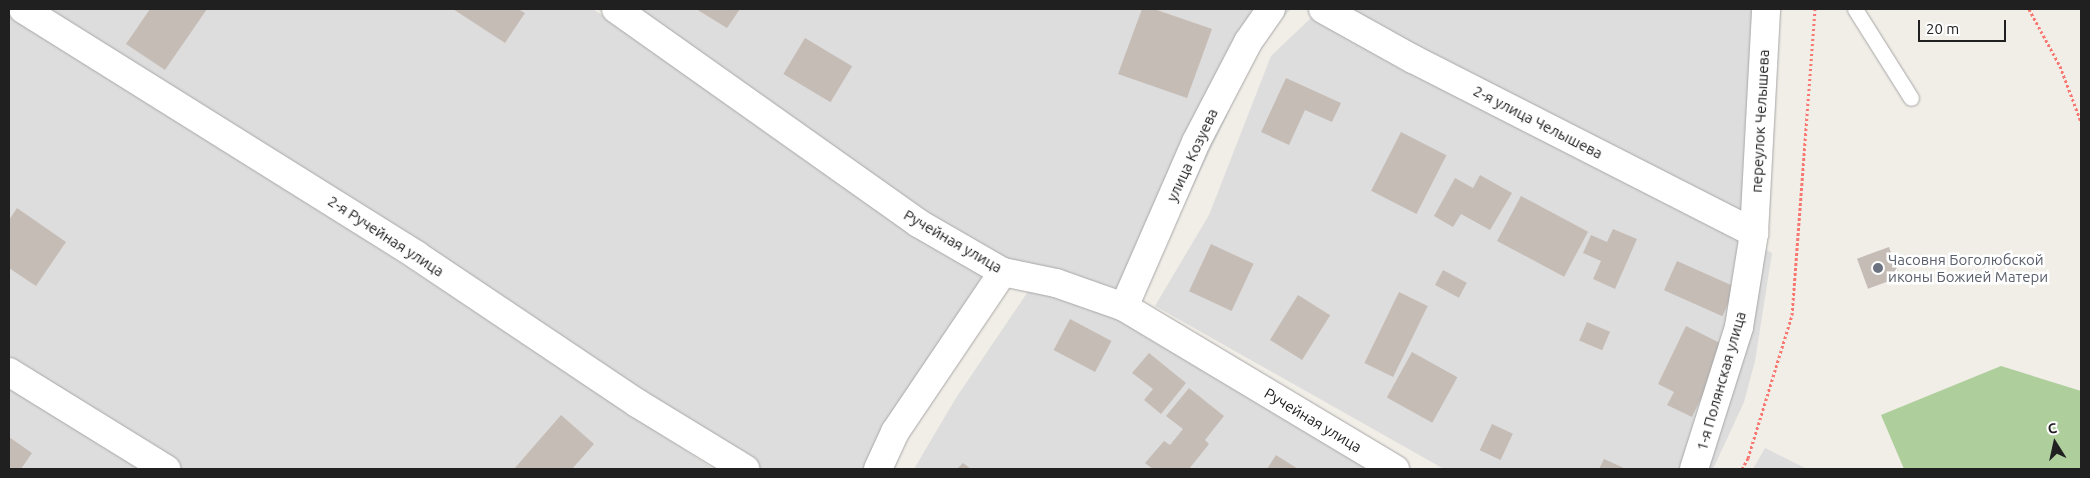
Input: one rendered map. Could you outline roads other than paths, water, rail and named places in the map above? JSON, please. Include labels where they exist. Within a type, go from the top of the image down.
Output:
[{"type":"street","name":"2-я Ручейная улица","points":[[23,9],[416,255],[637,403],[745,469]]},
{"type":"street","name":"Ручейная улица","points":[[616,9],[918,223],[1003,272],[1056,283],[1124,307],[1396,469]]},
{"type":"street","name":"улица Козуева","points":[[1124,307],[1196,142],[1248,42],[1271,9]]},
{"type":"street","name":"2-я улица Челышева","points":[[1323,9],[1413,59],[1754,232]]},
{"type":"street","name":"переулок Челышева","points":[[1754,232],[1766,9]]},
{"type":"street","name":"1-я Полянская улица","points":[[1694,469],[1739,327],[1754,232]]},
{"type":"street","points":[[878,469],[895,432],[1003,272]]},
{"type":"street","points":[[9,372],[166,469]]},
{"type":"lane","points":[[1855,9],[1911,98]]},
{"type":"place","name":"Часовня Боголюбской иконы Божией Матери","points":[[1878,268]]}]
